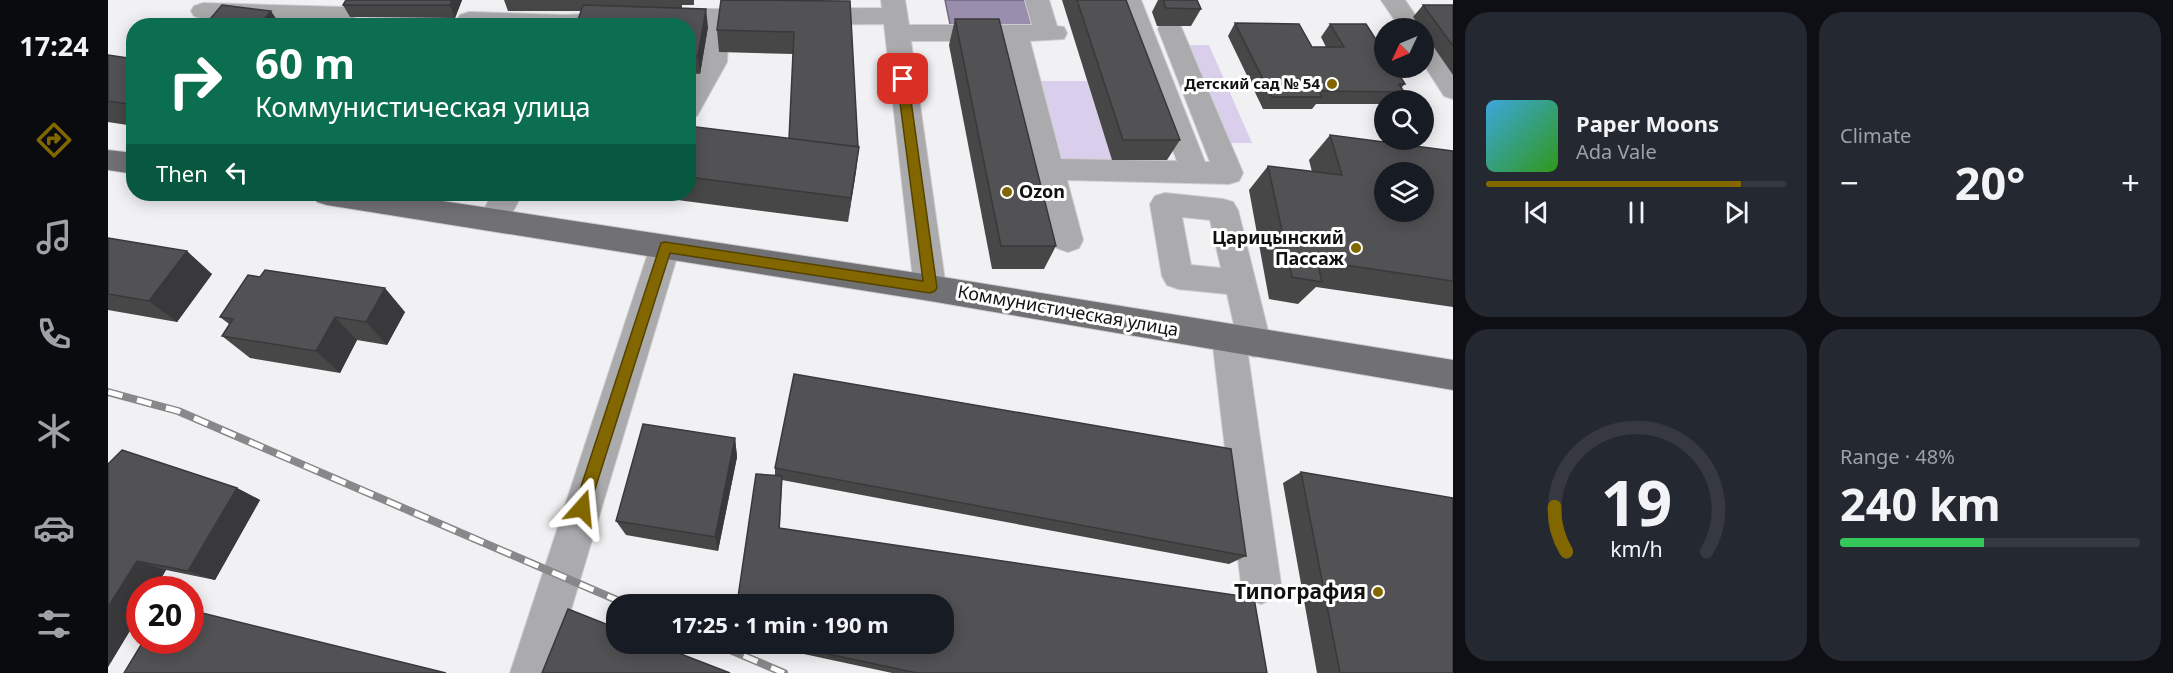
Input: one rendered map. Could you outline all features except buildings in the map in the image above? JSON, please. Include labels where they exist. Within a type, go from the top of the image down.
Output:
[{"type":"main road","points":[[108,160],[126,163]]},
{"type":"main road","name":"Коммунистическая улица","points":[[429,201],[488,205],[665,247],[930,288],[1453,375]]},
{"type":"street","points":[[692,18],[895,16],[1015,33],[1051,33],[1037,0]]},
{"type":"street","points":[[1129,0],[1195,172]]},
{"type":"street","points":[[1392,0],[1405,18]]},
{"type":"street","points":[[202,12],[344,15],[342,18]]},
{"type":"street","points":[[895,16],[930,288]]},
{"type":"street","points":[[696,95],[714,62],[717,17]]},
{"type":"street","points":[[1049,169],[1229,173],[1170,29]]},
{"type":"street","points":[[1015,33],[1068,240]]},
{"type":"street","points":[[1434,61],[1453,90]]},
{"type":"street","points":[[531,673],[665,247]]},
{"type":"street","points":[[1240,283],[1242,341],[1261,584]]},
{"type":"shaded area","points":[[945,0],[1029,0],[1038,29],[951,29]]},
{"type":"shaded area","points":[[1184,45],[1209,45],[1252,143],[1225,143]]},
{"type":"shaded area","points":[[1041,81],[1087,81],[1112,160],[1062,160]]},
{"type":"railway","points":[[108,392],[178,411],[606,595]]},
{"type":"railway","points":[[739,654],[784,673]]},
{"type":"place","name":"Детский сад № 54","points":[[1332,84]]},
{"type":"place","name":"Ozon","points":[[1007,192]]},
{"type":"place","name":"Царицынский Пассаж","points":[[1356,248]]},
{"type":"place","name":"Типография","points":[[1378,592]]},
{"type":"route","points":[[582,508],[665,247],[930,288],[903,79]]}]
